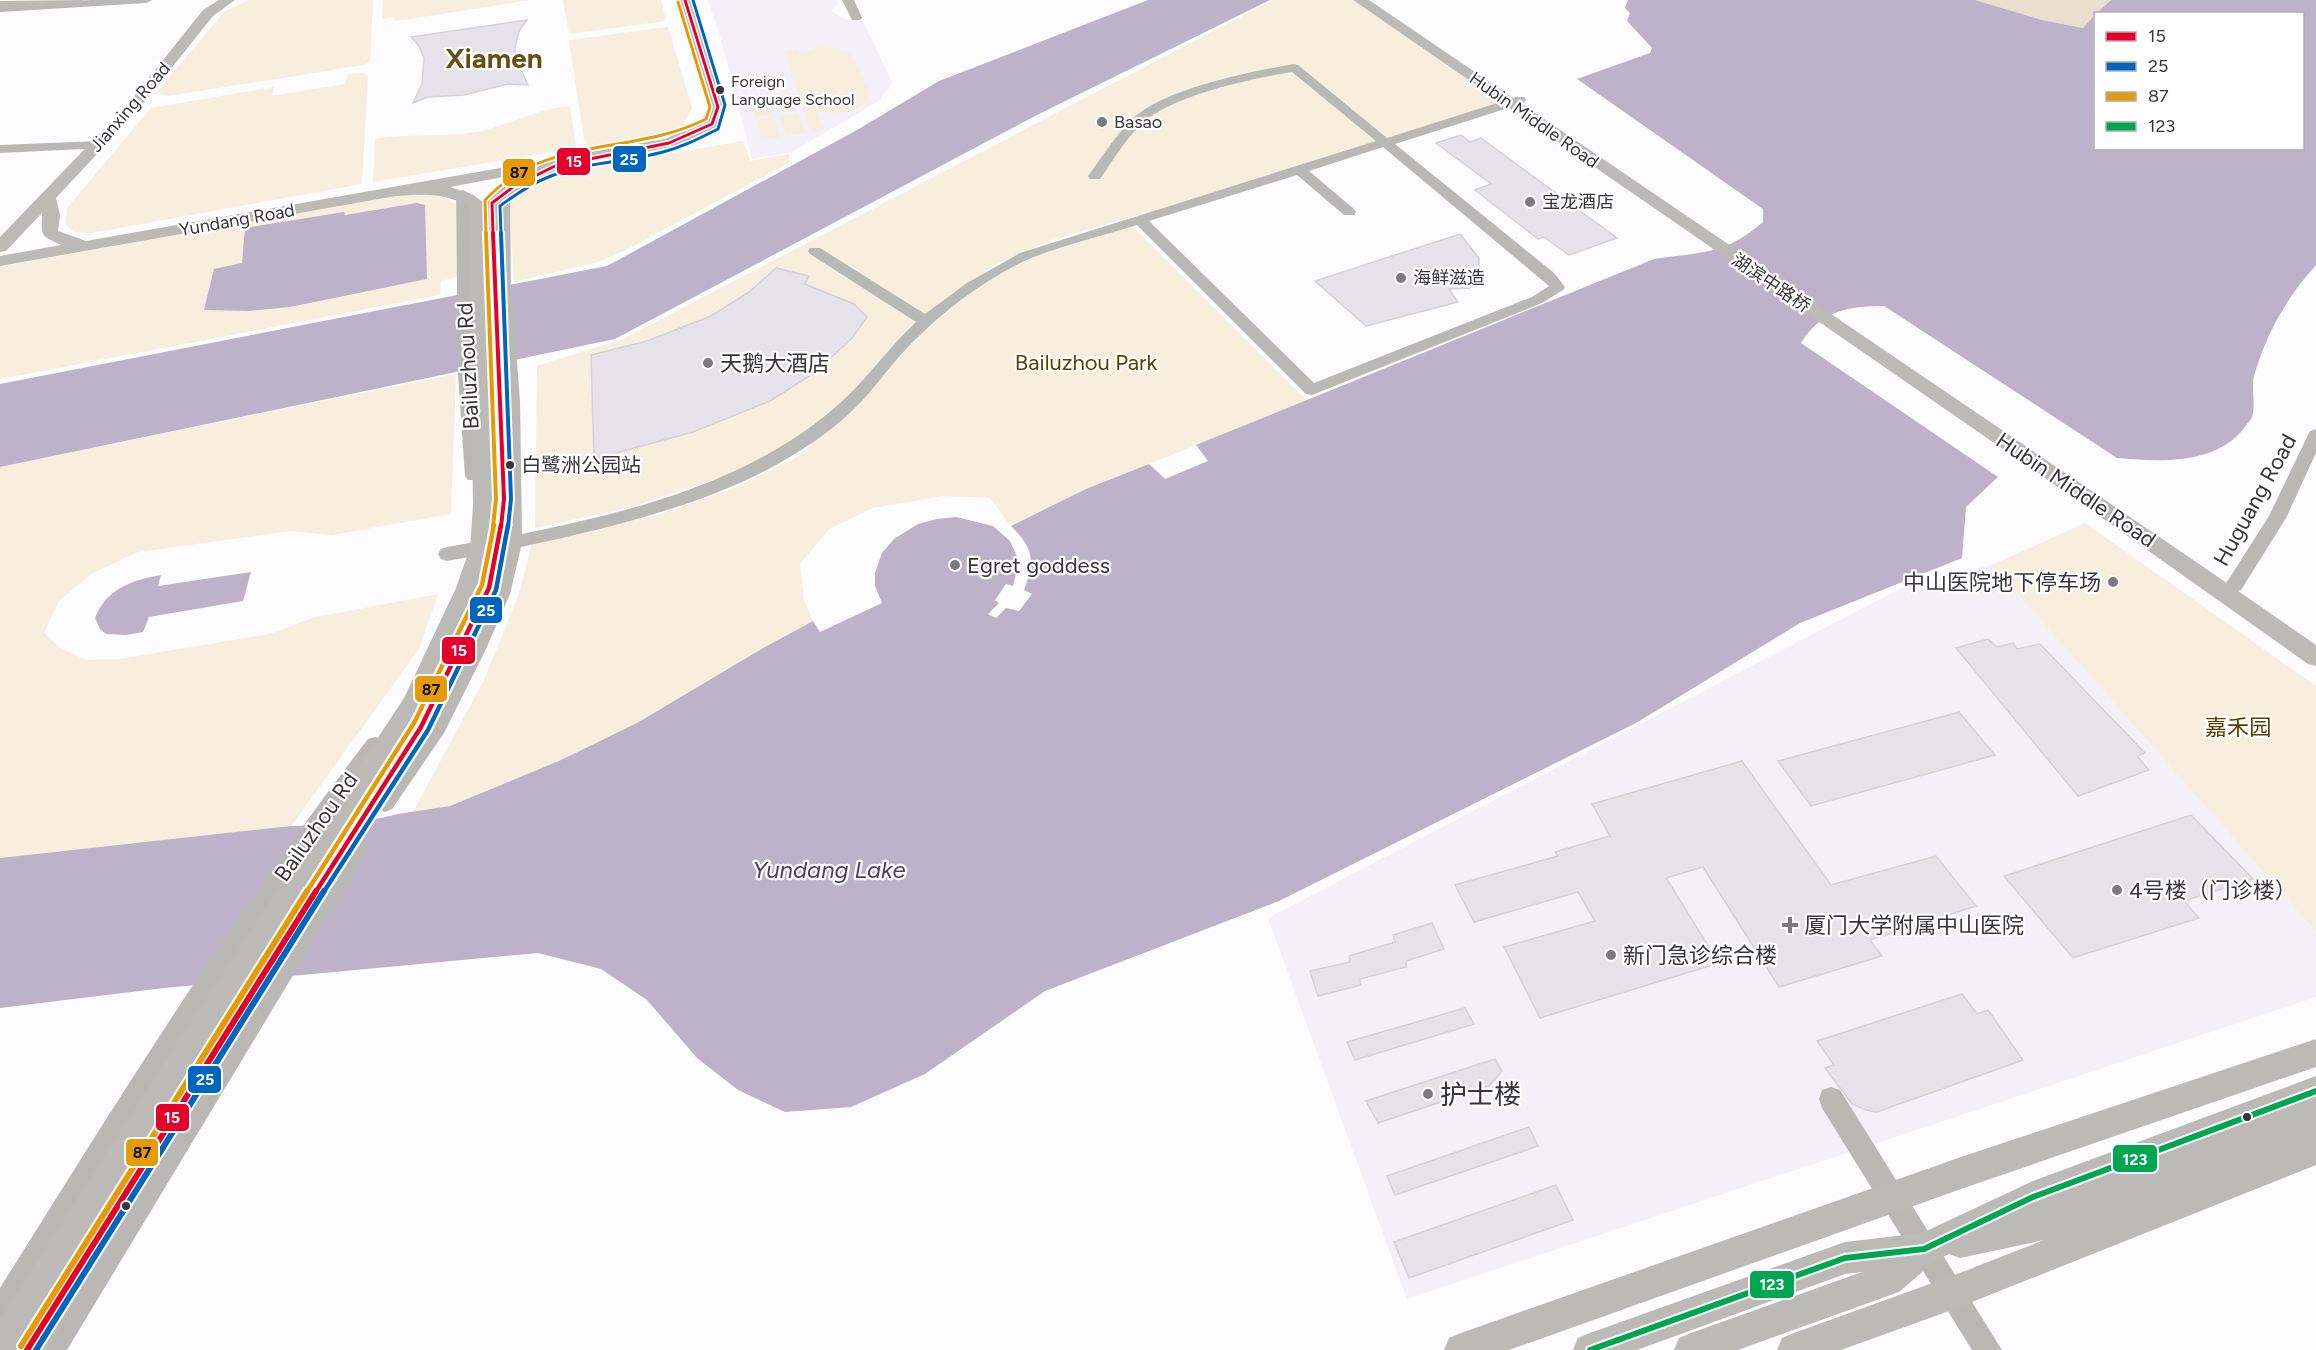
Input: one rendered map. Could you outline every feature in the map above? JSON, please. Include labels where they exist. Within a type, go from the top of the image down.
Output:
[{"type":"main road","points":[[0,7],[77,0]]},
{"type":"main road","name":"Jianxing Road","points":[[0,247],[134,107],[204,7],[228,0]]},
{"type":"main road","points":[[485,286],[492,203],[503,190],[538,171],[573,159],[669,142],[712,124],[718,107],[685,0]]},
{"type":"main road","name":"Hubin Middle Road","points":[[1360,0],[1515,102],[1713,238]]},
{"type":"main road","name":"Hubin Middle Road","points":[[1374,0],[1515,102]]},
{"type":"main road","name":"Yundang Road","points":[[0,261],[90,247],[573,159]]},
{"type":"main road","points":[[387,192],[435,188],[463,194],[477,205],[485,286]]},
{"type":"main road","points":[[48,197],[51,215],[50,233],[69,242],[90,247]]},
{"type":"main road","name":"湖滨中路桥","points":[[1713,238],[1838,323]]},
{"type":"main road","name":"Bailuzhou Rd","points":[[0,1350],[210,1034],[355,809],[414,703],[467,588],[491,546],[484,506],[489,369],[485,286]]},
{"type":"main road","name":"Hubin Middle Road","points":[[1838,323],[2316,641]]},
{"type":"main road","name":"Hubin Middle Road","points":[[1838,323],[2316,657]]},
{"type":"main road","name":"Bailuzhou Rd","points":[[27,1350],[210,1034]]},
{"type":"main road","points":[[1461,1350],[2316,1053]]},
{"type":"main road","points":[[1691,1350],[1887,1280],[1924,1249],[2033,1197],[2316,1091]]},
{"type":"main road","points":[[1590,1350],[1845,1258],[1924,1249],[2045,1224],[2316,1120]]},
{"type":"main road","points":[[1794,1350],[1952,1293],[2316,1149]]},
{"type":"street","points":[[0,7],[146,0]]},
{"type":"street","points":[[848,0],[856,18]]},
{"type":"street","points":[[1095,176],[1143,116],[1173,101],[1222,85],[1294,68],[1549,276],[1558,287],[1537,300],[1312,390],[1140,220]]},
{"type":"street","points":[[447,554],[598,522],[681,500],[781,455],[810,436],[858,395],[896,351],[926,322],[992,271],[1047,247],[1515,102]]},
{"type":"street","points":[[0,149],[99,145]]},
{"type":"street","points":[[1300,170],[1349,212]]},
{"type":"street","points":[[815,251],[926,322]]},
{"type":"street","name":"Bailuzhou Rd","points":[[0,1313],[210,1034],[355,809],[437,727],[476,649],[501,594],[491,546],[512,402],[489,369],[485,286]]},
{"type":"street","name":"Huguang Road","points":[[2234,585],[2277,518],[2316,435]]},
{"type":"street","name":"Bailuzhou Rd","points":[[51,1350],[210,1034]]},
{"type":"street","points":[[1832,1100],[1988,1350]]},
{"type":"shaded area","points":[[708,0],[836,0],[838,4],[832,9],[833,12],[840,17],[853,20],[862,19],[892,82],[880,100],[792,152],[752,159],[722,43]]},
{"type":"shaded area","points":[[1975,0],[2111,0],[2099,12],[2094,12],[2094,17],[2083,28],[2042,20]]},
{"type":"shaded area","name":"厦门大学附属中山医院","points":[[1992,565],[2316,932],[2316,997],[1407,1299],[1268,918],[1905,586]]},
{"type":"green space","points":[[248,0],[373,0],[370,61],[363,65],[169,96],[156,93],[225,11]]},
{"type":"green space","points":[[383,0],[530,0],[396,21],[392,17],[382,19]]},
{"type":"green space","points":[[563,0],[661,0],[666,21],[569,34]]},
{"type":"green space","points":[[1273,0],[1353,0],[1511,104],[1046,242],[992,266],[936,314],[858,395],[810,437],[722,477],[631,507],[535,528],[537,366],[623,339]]},
{"type":"green space","points":[[668,27],[692,108],[682,127],[585,146],[569,40]]},
{"type":"green space","points":[[820,47],[838,48],[851,53],[870,91],[868,99],[857,108],[832,113],[817,111],[824,129],[811,132],[784,51],[798,49],[800,53]]},
{"type":"green space","points":[[348,74],[368,75],[362,184],[91,233],[74,232],[66,225],[67,208],[151,108],[274,87],[272,96],[345,84]]},
{"type":"green space","points":[[790,91],[797,110],[779,113],[772,94]]},
{"type":"green space","points":[[768,95],[774,114],[755,117],[750,98]]},
{"type":"green space","points":[[570,106],[576,148],[373,182],[375,139],[476,132],[546,110]]},
{"type":"green space","points":[[798,113],[805,133],[786,136],[780,116]]},
{"type":"green space","points":[[774,117],[781,137],[762,140],[756,120]]},
{"type":"green space","points":[[743,141],[750,161],[789,154],[789,163],[626,250],[598,262],[514,282],[509,197],[523,184],[544,175]]},
{"type":"green space","points":[[437,194],[456,204],[457,277],[441,281],[440,295],[0,379],[0,267],[391,195]]},
{"type":"green space","name":"Bailuzhou Park","points":[[1131,225],[1307,401],[1086,489],[1011,526],[990,498],[942,496],[873,508],[829,529],[800,564],[804,600],[813,621],[637,723],[561,760],[450,806],[413,812],[484,680],[519,594],[532,542],[658,515],[732,489],[794,459],[846,416],[922,333],[984,281],[1048,250]]},
{"type":"green space","points":[[456,374],[451,514],[332,535],[290,531],[138,552],[91,574],[59,601],[44,633],[59,647],[86,660],[120,659],[270,634],[312,618],[438,594],[419,649],[291,826],[0,858],[0,467]]},
{"type":"green space","name":"嘉禾园","points":[[2085,523],[2316,686],[2316,932],[1992,565]]},
{"type":"water","points":[[1148,0],[1270,0],[1035,116],[615,339],[0,467],[0,384],[607,266],[857,130],[939,81]]},
{"type":"water","name":"Yundang Lake","points":[[1628,0],[1975,0],[2042,20],[2083,28],[2094,16],[2094,150],[2304,150],[2304,12],[2098,12],[2111,0],[2316,0],[2316,265],[2287,303],[2265,345],[2254,376],[2254,407],[2251,420],[2232,440],[2203,455],[2168,460],[2117,458],[1884,306],[1858,307],[1836,312],[1817,324],[1801,343],[1998,477],[1966,507],[1962,558],[1800,623],[1636,723],[1279,901],[1045,991],[925,1074],[851,1107],[785,1112],[738,1090],[697,1058],[647,1000],[601,969],[538,953],[164,988],[0,1008],[0,858],[291,826],[355,824],[398,814],[450,806],[561,760],[637,723],[813,621],[820,632],[882,603],[875,586],[875,573],[882,553],[894,539],[918,524],[937,519],[956,517],[993,526],[1010,541],[1019,561],[1013,586],[1006,584],[995,600],[999,603],[988,614],[996,618],[1006,608],[1019,611],[1032,594],[1024,590],[1031,563],[1028,548],[1011,526],[1086,489],[1149,464],[1165,479],[1208,461],[1196,445],[1654,259],[1699,253],[1737,241],[1763,222],[1763,209],[1577,79],[1650,53],[1652,48],[1627,21],[1630,13],[1625,8]]},
{"type":"water","points":[[417,203],[425,205],[427,279],[290,307],[249,311],[204,310],[214,269],[242,263],[245,228]]},
{"type":"water","points":[[251,572],[243,601],[149,617],[143,632],[126,635],[106,634],[100,629],[95,618],[113,593],[140,580],[161,575],[158,586]]},
{"type":"building","points":[[527,20],[519,31],[515,48],[516,59],[528,85],[508,84],[464,95],[428,97],[413,103],[422,84],[424,58],[419,46],[411,37]]},
{"type":"building","name":"宝龙酒店","points":[[1461,135],[1470,142],[1481,138],[1617,238],[1569,255],[1544,237],[1538,239],[1475,190],[1491,184],[1436,143]]},
{"type":"building","name":"海鲜滋造","points":[[1460,234],[1479,258],[1479,275],[1470,288],[1449,289],[1458,302],[1366,326],[1315,281]]},
{"type":"building","name":"天鹅大酒店","points":[[776,268],[809,276],[805,284],[854,304],[867,317],[852,338],[816,372],[770,401],[693,432],[594,459],[591,355],[647,341],[711,316],[749,292]]},
{"type":"building","points":[[1988,639],[1997,647],[2013,643],[2017,649],[2040,644],[2145,753],[2137,756],[2149,770],[2078,796],[1956,648]]},
{"type":"building","points":[[1959,712],[1995,755],[1811,806],[1778,761]]},
{"type":"building","points":[[1742,761],[1831,885],[1936,856],[1976,906],[1870,940],[1882,956],[1779,987],[1703,867],[1666,878],[1719,963],[1540,1018],[1504,947],[1595,921],[1578,892],[1474,922],[1455,885],[1558,856],[1555,852],[1610,836],[1592,804]]},
{"type":"building","name":"4号楼（门诊楼）","points":[[2191,815],[2253,879],[2184,901],[2199,918],[2073,958],[2004,876]]},
{"type":"building","points":[[1432,923],[1444,949],[1406,961],[1406,967],[1360,979],[1361,985],[1318,996],[1310,971],[1350,962],[1349,956],[1395,942],[1393,935]]},
{"type":"building","points":[[1962,994],[1977,1014],[1988,1010],[2023,1060],[1877,1112],[1852,1104],[1825,1068],[1834,1065],[1817,1041]]},
{"type":"building","points":[[1465,1008],[1474,1024],[1355,1060],[1347,1042]]},
{"type":"building","name":"护士楼","points":[[1495,1059],[1502,1071],[1489,1086],[1378,1123],[1366,1101]]},
{"type":"building","points":[[1529,1127],[1538,1146],[1395,1195],[1387,1176]]},
{"type":"building","points":[[1556,1185],[1573,1220],[1409,1278],[1394,1242]]},
{"type":"transit line","name":"15","points":[[27,1350],[225,1033],[421,727],[489,588],[499,544],[504,499],[492,203],[513,187],[555,166],[669,143],[712,124],[718,107],[685,0]]},
{"type":"transit line","name":"25","points":[[36,1350],[231,1037],[428,730],[496,590],[506,546],[511,499],[500,206],[525,188],[551,176],[579,168],[664,152],[691,143],[718,129],[725,105],[693,0]]},
{"type":"transit line","name":"87","points":[[21,1346],[414,723],[482,585],[492,543],[496,499],[485,200],[503,182],[524,169],[547,160],[668,135],[706,119],[710,107],[678,2]]},
{"type":"transit line","name":"123","points":[[1590,1350],[1845,1258],[1924,1249],[2033,1197],[2316,1091]]},
{"type":"place","name":"Foreign Language School","points":[[720,90]]},
{"type":"place","name":"Basao","points":[[1102,122]]},
{"type":"place","name":"宝龙酒店","points":[[1530,202]]},
{"type":"place","name":"海鲜滋造","points":[[1401,278]]},
{"type":"place","name":"天鹅大酒店","points":[[708,363]]},
{"type":"place","name":"白鹭洲公园站","points":[[510,465]]},
{"type":"place","name":"Egret goddess","points":[[955,565]]},
{"type":"place","name":"中山医院地下停车场","points":[[2113,582]]},
{"type":"place","name":"4号楼（门诊楼）","points":[[2117,890]]},
{"type":"place","name":"厦门大学附属中山医院","points":[[1790,925]]},
{"type":"place","name":"新门急诊综合楼","points":[[1611,955]]},
{"type":"place","name":"护士楼","points":[[1428,1094]]},
{"type":"district","name":"Xiamen","points":[[494,58]]}]
